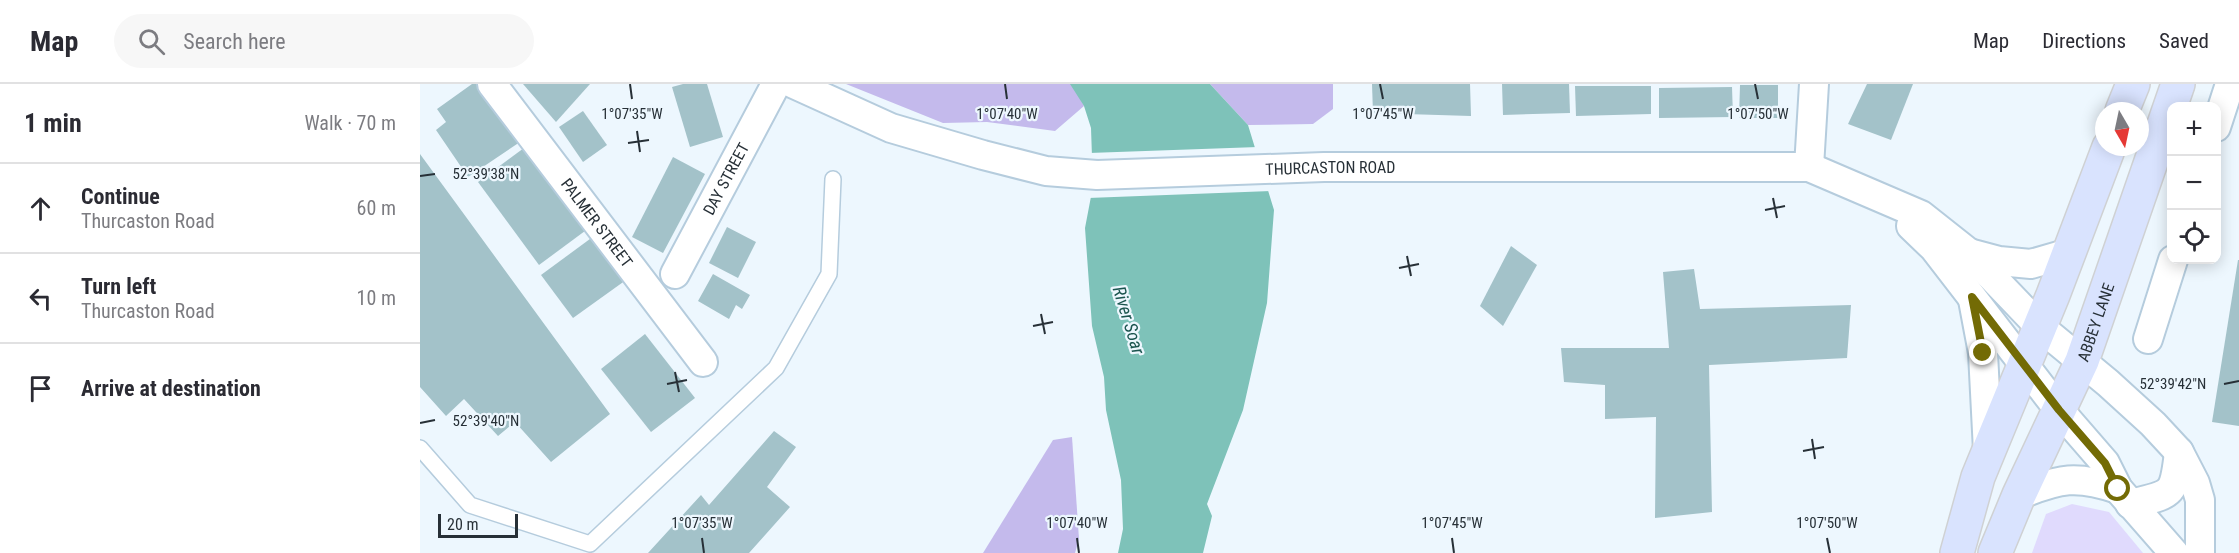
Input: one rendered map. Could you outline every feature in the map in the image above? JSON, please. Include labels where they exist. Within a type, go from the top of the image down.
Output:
[{"type":"main road","points":[[2126,102],[2133,84]]},
{"type":"main road","name":"ABBEY LANE","points":[[1995,553],[2019,495],[2082,361],[2178,84]]},
{"type":"main road","points":[[1957,553],[1978,477],[2069,254],[2106,156]]},
{"type":"street","name":"PALMER STREET","points":[[492,84],[703,362]]},
{"type":"street","name":"DAY STREET","points":[[675,274],[776,84]]},
{"type":"street","name":"THURCASTON ROAD","points":[[794,84],[891,128],[1046,171],[1097,174],[1295,167],[1809,167],[1877,194],[1921,215],[1969,253],[2039,326],[2146,417],[2179,452],[2195,483],[2200,500],[2200,553]]},
{"type":"street","points":[[1809,167],[1814,84]]},
{"type":"street","name":"THURCASTON ROAD","points":[[1877,194],[1934,248],[2023,365],[2105,463],[2124,496],[2174,553]]},
{"type":"street","name":"THURCASTON ROAD","points":[[1969,253],[1999,261],[2031,264],[2069,254]]},
{"type":"street","points":[[2148,339],[2172,264]]},
{"type":"street","name":"THURCASTON ROAD","points":[[1972,297],[1983,353],[1989,453]]},
{"type":"street","points":[[2019,495],[2069,479],[2093,481],[2124,496],[2162,497],[2176,482],[2179,452]]},
{"type":"lane","points":[[420,448],[470,505],[590,544],[776,368],[829,274],[833,179]]},
{"type":"shaded area","points":[[846,84],[1073,84],[1084,106],[1055,131],[987,122],[943,123]]},
{"type":"shaded area","points":[[1210,84],[1333,84],[1333,109],[1313,124],[1248,125]]},
{"type":"shaded area","points":[[1072,437],[1079,539],[1075,553],[983,553],[1053,440]]},
{"type":"shaded area","points":[[2072,504],[2109,512],[2143,553],[2032,553],[2046,514]]},
{"type":"water","name":"River Soar","points":[[1070,84],[1210,84],[1248,125],[1274,210],[1267,303],[1243,410],[1207,504],[1212,516],[1203,553],[1118,553],[1123,529],[1121,480],[1106,410],[1104,377],[1092,326],[1085,228],[1093,186],[1091,128],[1084,106]]},
{"type":"pier","points":[[1258,147],[1271,191],[1088,198],[1089,153]]},
{"type":"building","points":[[472,84],[481,84],[520,142],[468,177],[436,130],[446,122],[437,109]]},
{"type":"building","points":[[523,84],[590,84],[556,122]]},
{"type":"building","points":[[683,84],[707,84],[723,137],[690,147],[672,87]]},
{"type":"building","points":[[1372,84],[1470,84],[1471,116],[1373,113]]},
{"type":"building","points":[[1502,84],[1569,84],[1570,113],[1503,115]]},
{"type":"building","points":[[1867,84],[1913,84],[1891,140],[1848,124]]},
{"type":"building","points":[[1740,85],[1778,85],[1778,118],[1739,118]]},
{"type":"building","points":[[1575,86],[1651,86],[1651,114],[1576,116]]},
{"type":"building","points":[[1732,87],[1733,117],[1659,118],[1659,88]]},
{"type":"building","points":[[583,111],[607,145],[583,162],[559,127]]},
{"type":"building","points":[[528,145],[589,228],[539,265],[478,182]]},
{"type":"building","points":[[420,154],[610,414],[551,462],[515,422],[498,436],[464,399],[446,416],[420,387]]},
{"type":"building","points":[[673,157],[705,174],[663,253],[632,237]]},
{"type":"building","points":[[727,227],[756,242],[738,278],[709,263]]},
{"type":"building","points":[[594,236],[626,280],[573,318],[541,275]]},
{"type":"building","points":[[1511,246],[1537,265],[1503,326],[1480,306]]},
{"type":"building","points":[[2239,260],[2239,426],[2212,422]]},
{"type":"building","points":[[1694,269],[1700,309],[1851,305],[1847,358],[1709,365],[1712,512],[1655,518],[1656,417],[1605,419],[1605,385],[1564,382],[1561,348],[1669,348],[1663,272]]},
{"type":"building","points":[[713,274],[750,295],[742,309],[736,305],[729,319],[698,301]]},
{"type":"building","points":[[645,334],[695,398],[651,432],[601,369]]},
{"type":"building","points":[[774,431],[796,447],[767,487],[790,507],[749,553],[648,553],[701,495],[709,505]]},
{"type":"route","points":[[1983,353],[1972,297],[2059,410],[2105,463],[2118,489]]}]
